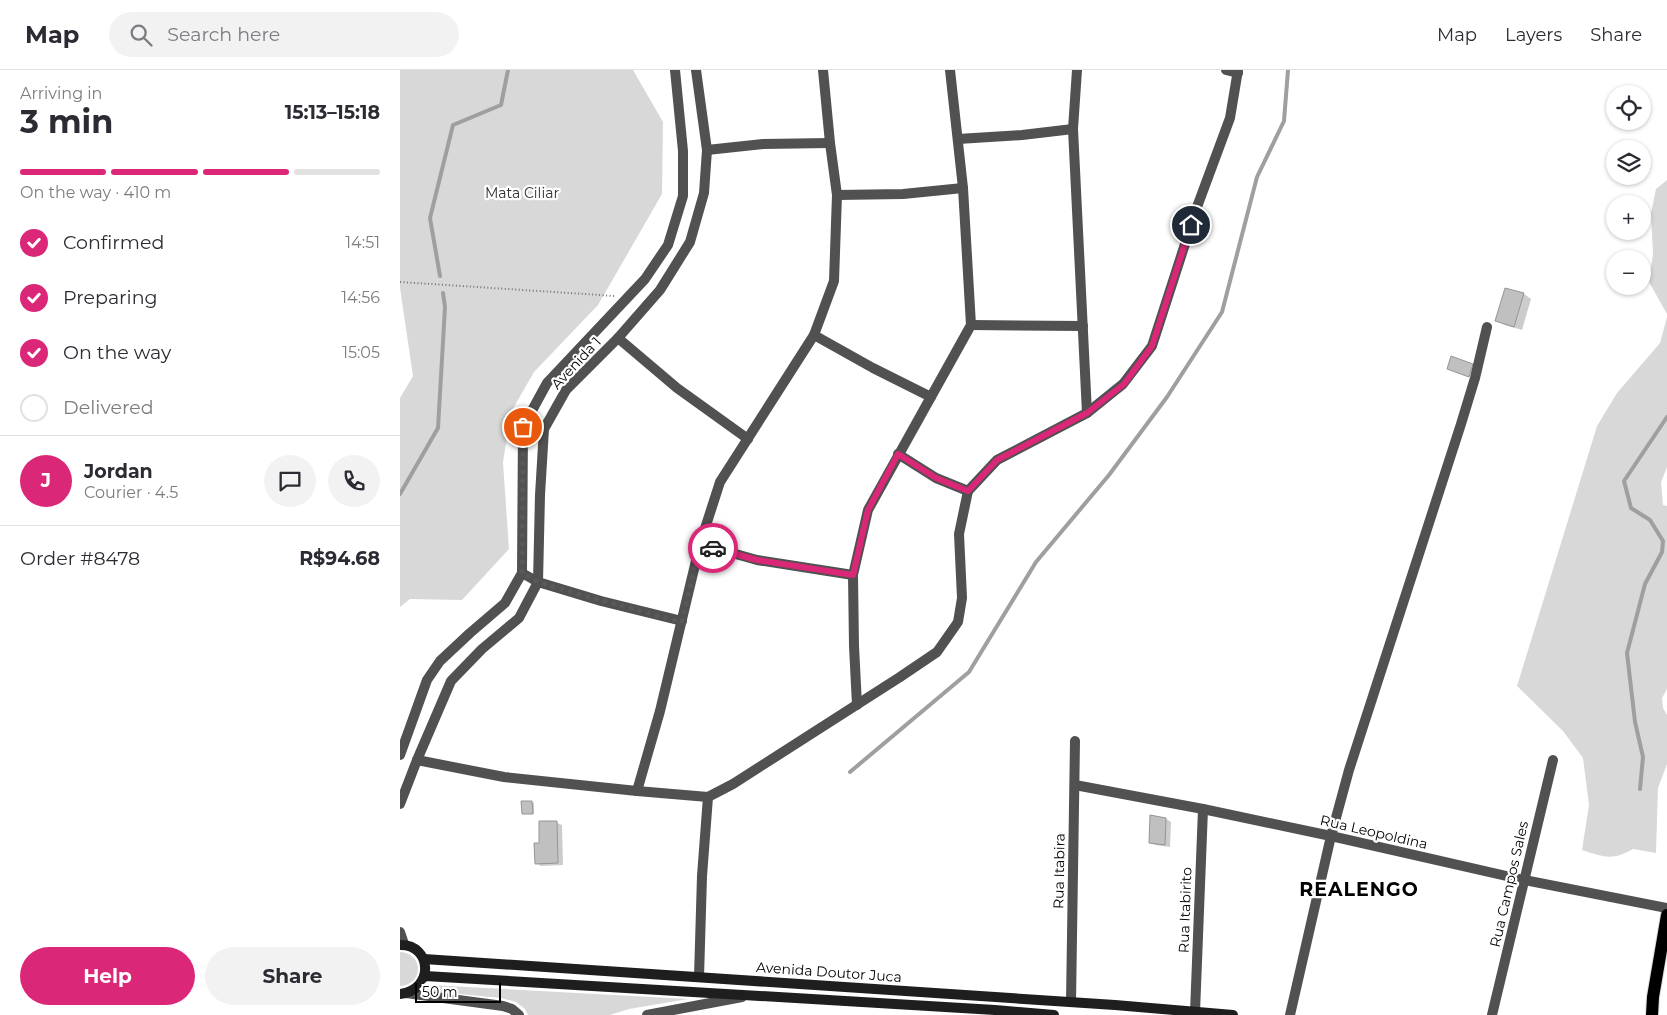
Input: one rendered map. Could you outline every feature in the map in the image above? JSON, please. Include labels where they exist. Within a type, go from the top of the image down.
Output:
[{"type":"main road","points":[[1652,1015],[1653,997],[1667,915]]},
{"type":"main road","points":[[402,945],[412,947],[419,952],[426,968],[422,983],[416,988],[403,993]]},
{"type":"main road","name":"Avenida Doutor Juca","points":[[424,960],[1071,1002],[1134,1011],[1233,1015]]},
{"type":"main road","name":"Avenida Doutor Juca","points":[[425,976],[1054,1015]]},
{"type":"main road","points":[[1645,1015],[1653,997]]},
{"type":"street","name":"Avenida 1","points":[[400,755],[427,680],[440,661],[505,603],[522,573],[523,427],[547,383],[645,280],[668,246],[683,196],[683,151],[675,70]]},
{"type":"street","name":"Avenida 1","points":[[400,804],[451,681],[482,649],[519,618],[538,582],[544,429],[566,390],[618,338],[660,290],[690,242],[704,193],[707,150],[696,70]]},
{"type":"street","points":[[637,791],[660,711],[700,544],[720,482],[814,334],[834,281],[836,195],[823,70]]},
{"type":"street","points":[[857,705],[853,575],[868,510],[971,325],[963,188],[950,70]]},
{"type":"street","points":[[1077,70],[1073,129],[1087,413]]},
{"type":"street","points":[[417,760],[504,776],[708,797],[733,784],[937,652],[958,622],[962,598],[959,534],[968,491],[997,460],[1087,413],[1124,384],[1152,346],[1197,207],[1230,118],[1238,71],[1226,70]]},
{"type":"street","points":[[958,139],[1022,135],[1073,129]]},
{"type":"street","points":[[707,150],[763,144],[830,143]]},
{"type":"street","points":[[836,195],[903,194],[963,188]]},
{"type":"street","points":[[971,325],[1083,326]]},
{"type":"street","points":[[1290,1015],[1331,836],[1352,760],[1461,424],[1475,378],[1487,327]]},
{"type":"street","points":[[814,334],[872,368],[931,397]]},
{"type":"street","points":[[618,338],[677,388],[748,439]]},
{"type":"street","points":[[898,454],[936,478],[968,491]]},
{"type":"street","points":[[700,544],[757,560],[853,575]]},
{"type":"street","points":[[522,573],[538,582],[682,622]]},
{"type":"street","name":"Rua Itabira","points":[[1071,1002],[1075,741]]},
{"type":"street","name":"Rua Campos Sales","points":[[1492,1015],[1553,760]]},
{"type":"street","name":"Rua Leopoldina","points":[[1075,785],[1203,809],[1524,880],[1667,908]]},
{"type":"street","points":[[699,978],[702,876],[708,797]]},
{"type":"street","name":"Rua Itabirito","points":[[1195,1012],[1203,809]]},
{"type":"street","points":[[400,932],[402,945]]},
{"type":"street","points":[[403,993],[503,1006],[512,1009],[519,1015]]},
{"type":"street","points":[[647,1015],[751,996]]},
{"type":"path","points":[[400,282],[629,297]]},
{"type":"green space","name":"Mata Ciliar","points":[[400,70],[633,70],[663,122],[662,194],[598,305],[534,372],[511,412],[503,462],[509,549],[462,600],[410,599],[400,607],[400,398],[413,376],[400,288]]},
{"type":"green space","points":[[1667,180],[1667,314],[1651,286],[1653,254],[1651,213],[1656,189]]},
{"type":"green space","points":[[1667,317],[1667,467],[1661,482],[1663,505],[1667,506],[1667,689],[1662,698],[1663,708],[1667,715],[1667,764],[1658,788],[1656,853],[1633,849],[1626,853],[1608,857],[1582,850],[1589,805],[1583,758],[1563,731],[1517,686],[1597,426],[1617,393],[1660,343]]},
{"type":"green space","points":[[400,952],[408,954],[413,958],[417,963],[418,969],[417,975],[413,980],[408,984],[400,986]]},
{"type":"green space","points":[[430,985],[688,999],[629,1009],[610,1015],[528,1015],[525,1009],[516,1002],[501,998],[427,991],[426,988]]},
{"type":"building","points":[[1505,288],[1524,293],[1514,327],[1495,321]]},
{"type":"building","points":[[1451,356],[1473,364],[1469,377],[1447,369]]},
{"type":"building","points":[[521,801],[532,801],[533,814],[522,814]]},
{"type":"building","points":[[1150,815],[1166,818],[1165,845],[1149,843]]},
{"type":"building","points":[[539,821],[557,821],[558,863],[535,864],[534,843],[539,843]]},
{"type":"waterway","points":[[440,276],[430,218],[453,125],[501,105],[508,70]]},
{"type":"waterway","points":[[850,772],[969,672],[1036,562],[1109,475],[1167,397],[1222,312],[1257,177],[1284,121],[1288,70]]},
{"type":"waterway","points":[[400,494],[438,428],[445,307],[443,293]]},
{"type":"waterway","points":[[1640,789],[1643,757],[1635,722],[1627,653],[1645,584],[1662,552],[1663,541],[1650,520],[1631,508],[1624,481],[1667,417]]},
{"type":"way so far","points":[[523,427],[522,573],[538,582],[682,622],[700,544],[713,548]]},
{"type":"district","name":"REALENGO","points":[[1359,889]]},
{"type":"route","points":[[713,548],[757,560],[853,575],[868,510],[898,454],[936,478],[968,491],[997,460],[1087,413],[1124,384],[1152,346],[1191,225]]}]
